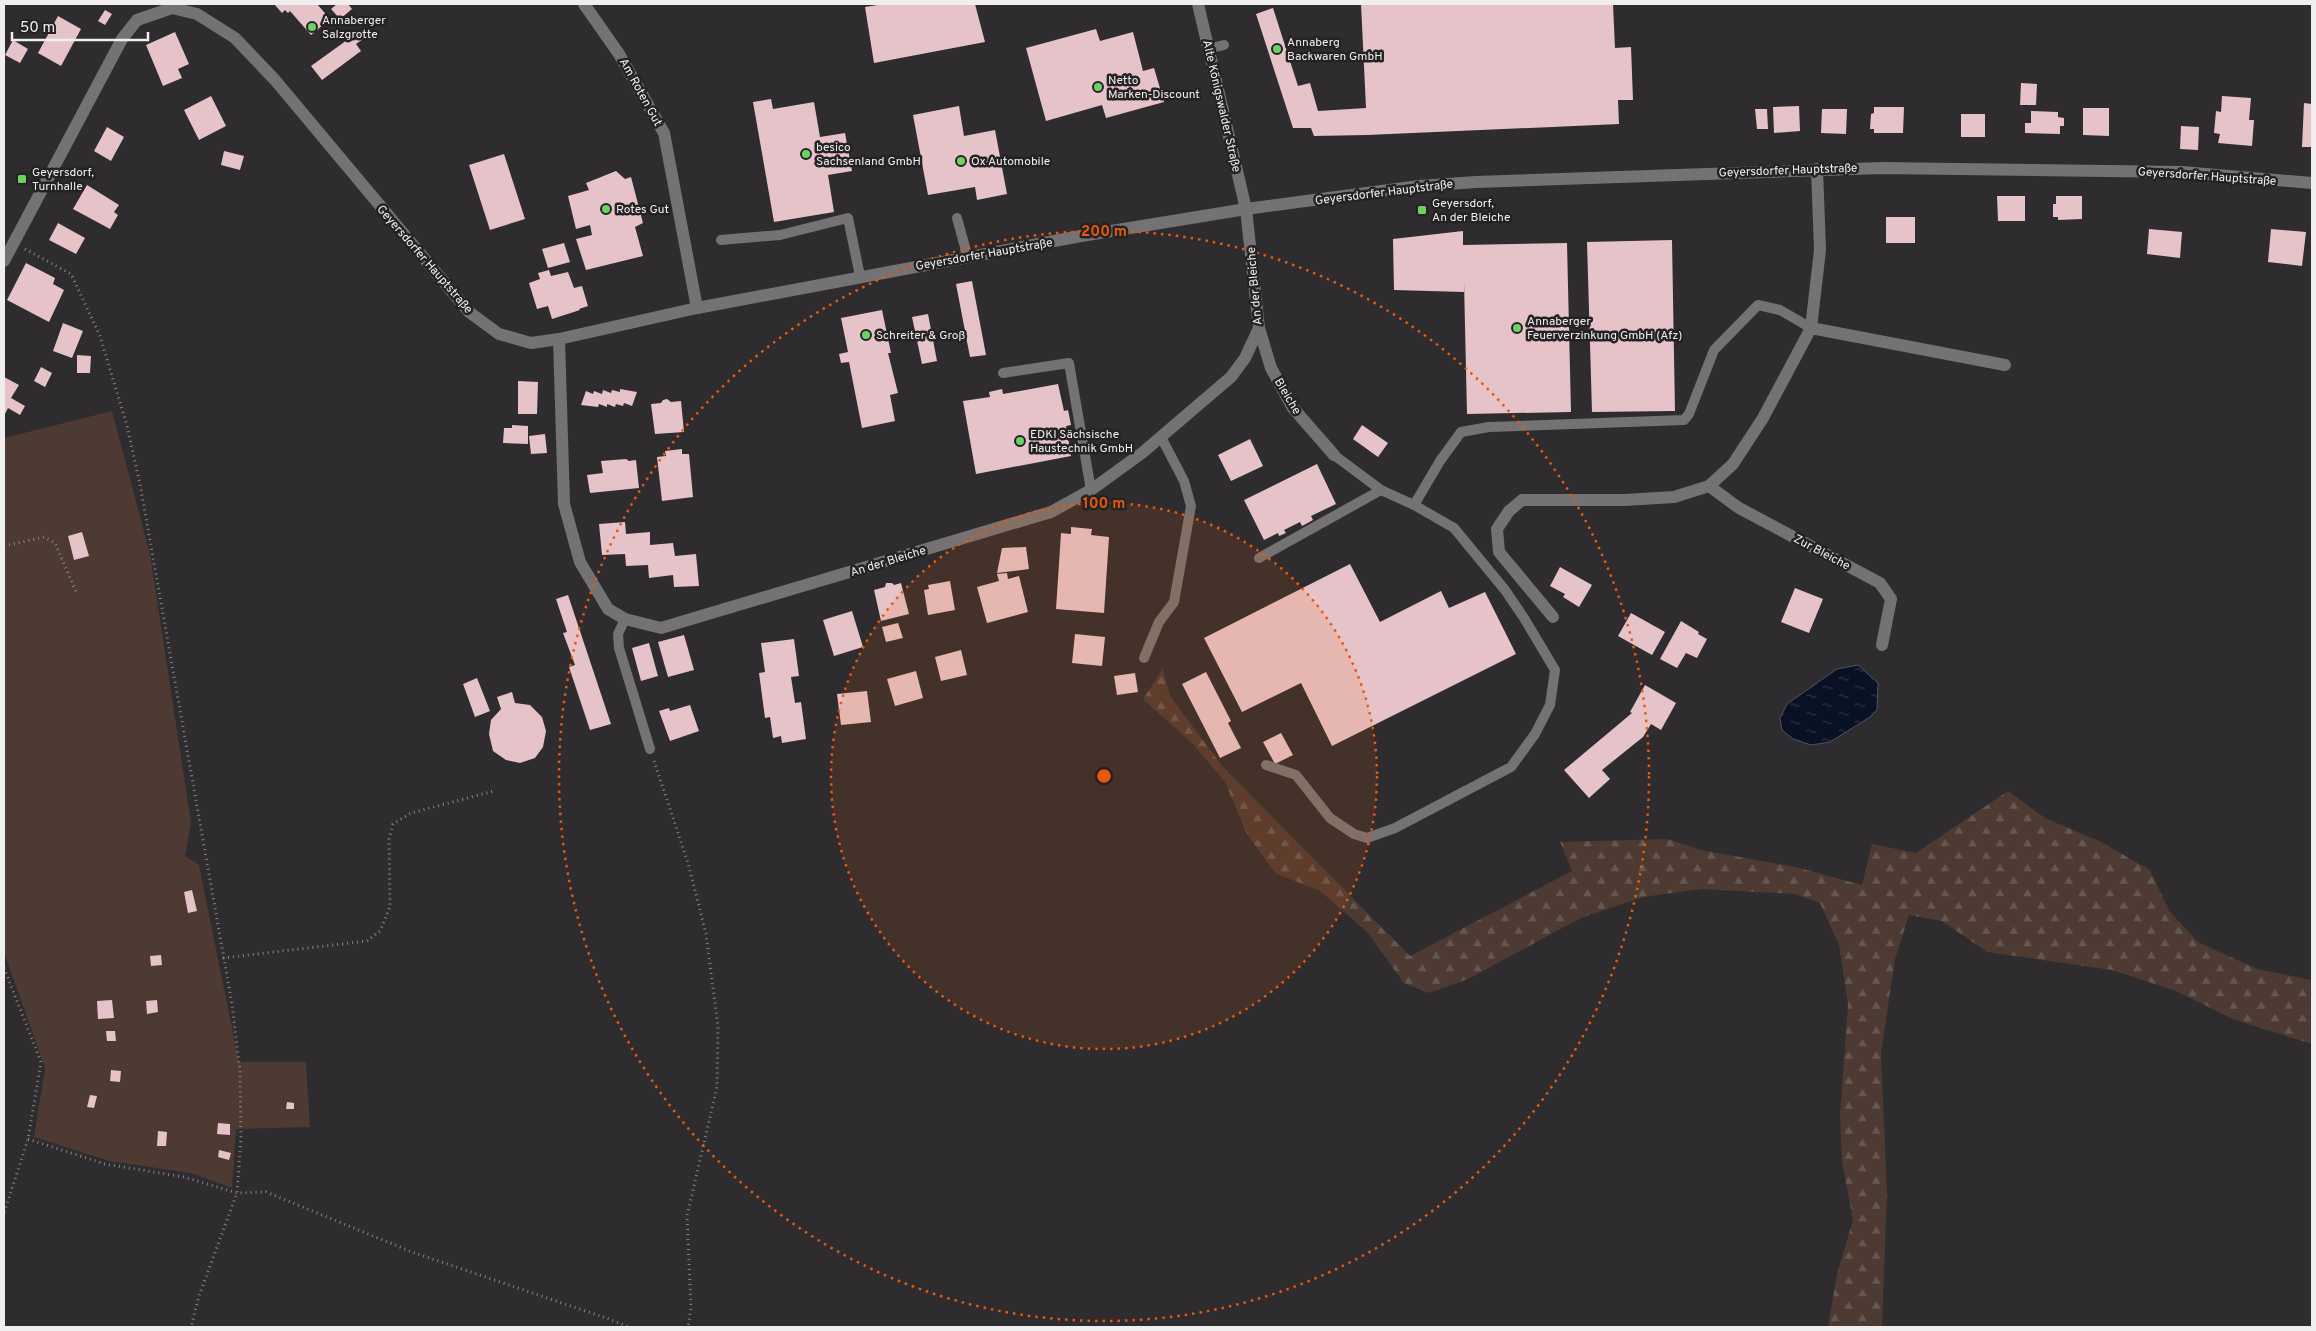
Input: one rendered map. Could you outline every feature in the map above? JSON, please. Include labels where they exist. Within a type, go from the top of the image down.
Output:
[{"type":"street","name":"Am Roten Gut","points":[[584,4],[619,54],[664,133],[697,308]]},
{"type":"street","name":"Alte Königswalder Straße","points":[[1198,4],[1246,209]]},
{"type":"street","name":"Geyersdorfer Hauptstraße","points":[[4,261],[122,39],[137,20],[172,6],[197,14],[236,38],[275,80],[469,312],[499,334],[531,343],[559,339],[697,308],[860,276],[1246,209],[1419,186],[1476,182],[1883,168],[2182,172],[2312,184]]},
{"type":"street","points":[[1553,617],[1499,552],[1497,529],[1509,511],[1522,500],[1674,497],[1709,486],[1734,464],[1763,418],[1812,328],[1820,250],[1817,169]]},
{"type":"street","name":"An der Bleiche","points":[[559,339],[564,504],[580,562],[608,609],[625,619],[661,628],[1041,515],[1091,490],[1160,437],[1231,377],[1245,358],[1259,328],[1246,209]]},
{"type":"street","name":"Bleiche","points":[[1259,328],[1271,368],[1292,408],[1334,455]]},
{"type":"street","points":[[1812,328],[2005,365]]},
{"type":"street","name":"Zur Bleiche","points":[[1709,486],[1739,508],[1880,583],[1891,598],[1882,645]]},
{"type":"lane","points":[[1208,49],[1224,45]]},
{"type":"lane","points":[[721,240],[780,235],[848,218],[860,276]]},
{"type":"lane","points":[[957,218],[968,258]]},
{"type":"lane","points":[[1414,505],[1440,461],[1461,432],[1489,426],[1684,420],[1689,414],[1714,350],[1758,305],[1780,310],[1812,328]]},
{"type":"lane","points":[[1003,374],[1069,363],[1091,490]]},
{"type":"lane","points":[[1144,658],[1159,622],[1174,602],[1191,506],[1184,482],[1160,437]]},
{"type":"lane","points":[[1266,765],[1296,775],[1330,818],[1354,834],[1367,838],[1395,828],[1511,767],[1535,734],[1550,704],[1554,670],[1524,618],[1454,528],[1414,505],[1381,490],[1334,455]]},
{"type":"lane","points":[[1259,558],[1381,490]]},
{"type":"lane","points":[[625,619],[618,634],[618,648],[650,749]]},
{"type":"path","points":[[13,243],[71,274],[100,336],[127,426],[140,484],[232,1004],[240,1071],[241,1138],[237,1193],[199,1296],[191,1327]]},
{"type":"path","points":[[4,546],[44,537],[55,543],[77,594]]},
{"type":"path","points":[[650,749],[688,863],[702,916],[718,1026],[717,1087],[687,1216],[691,1308],[688,1327]]},
{"type":"path","points":[[223,958],[367,941],[380,931],[390,907],[389,839],[393,824],[411,813],[494,791]]},
{"type":"path","points":[[4,968],[41,1062],[28,1139],[4,1213]]},
{"type":"path","points":[[28,1139],[105,1164],[184,1177],[237,1193],[266,1192],[412,1252],[629,1327]]},
{"type":"green space","points":[[112,411],[150,554],[191,822],[185,856],[199,865],[239,1062],[306,1062],[310,1127],[236,1129],[232,1188],[191,1173],[109,1161],[34,1137],[45,1068],[4,952],[4,438]]},
{"type":"green space","points":[[1163,669],[1170,696],[1223,767],[1410,956],[1572,871],[1560,842],[1668,839],[1701,850],[1796,867],[1862,885],[1872,844],[1916,853],[2008,791],[2045,818],[2101,842],[2150,870],[2170,912],[2198,942],[2257,969],[2312,980],[2312,1044],[2235,1020],[2176,991],[2112,970],[1987,952],[1942,921],[1909,915],[1895,959],[1881,1053],[1887,1193],[1882,1327],[1828,1327],[1837,1274],[1853,1220],[1842,1162],[1840,1115],[1848,1004],[1839,945],[1820,903],[1795,894],[1701,889],[1643,897],[1581,918],[1468,979],[1429,993],[1404,983],[1367,932],[1320,891],[1275,873],[1247,834],[1225,782],[1194,745],[1143,699]]},
{"type":"water","points":[[1858,665],[1878,683],[1877,710],[1870,717],[1830,742],[1811,745],[1793,739],[1782,730],[1780,718],[1787,704],[1837,669]]},
{"type":"building","name":"Annaberger Salzgrotte","points":[[274,4],[317,4],[330,19],[311,35],[290,11],[288,13],[285,10],[282,13]]},
{"type":"building","points":[[337,4],[348,4],[352,9],[340,19],[331,9]]},
{"type":"building","points":[[884,4],[975,4],[985,42],[874,63],[865,7]]},
{"type":"building","name":"Annaberg Backwaren GmbH","points":[[1361,4],[1613,4],[1615,48],[1631,47],[1633,100],[1618,100],[1619,124],[1314,136],[1311,128],[1293,128],[1256,14],[1273,8],[1298,86],[1310,83],[1318,111],[1366,108]]},
{"type":"building","points":[[105,10],[112,14],[105,25],[98,21]]},
{"type":"building","points":[[58,16],[81,29],[61,66],[38,53]]},
{"type":"building","name":"Netto Marken-Discount","points":[[1096,29],[1100,41],[1133,32],[1143,71],[1154,68],[1164,102],[1106,118],[1102,105],[1046,121],[1026,48]]},
{"type":"building","points":[[361,30],[366,37],[356,44],[361,51],[322,80],[311,66]]},
{"type":"building","points":[[175,32],[189,64],[178,69],[182,78],[163,86],[146,45]]},
{"type":"building","points":[[13,40],[28,49],[20,63],[5,55]]},
{"type":"building","points":[[2021,83],[2037,84],[2036,105],[2020,105]]},
{"type":"building","points":[[211,96],[226,126],[199,140],[184,110]]},
{"type":"building","points":[[2222,96],[2251,98],[2249,120],[2254,120],[2252,146],[2218,143],[2220,134],[2214,133],[2216,111],[2221,112]]},
{"type":"building","name":"besico Sachsenland GmbH","points":[[771,99],[773,109],[814,102],[820,137],[845,133],[852,171],[828,175],[834,212],[774,222],[753,102]]},
{"type":"building","points":[[2304,103],[2312,104],[2312,147],[2302,147]]},
{"type":"building","name":"Ox Automobile","points":[[959,106],[964,136],[995,130],[1007,194],[977,200],[975,187],[928,195],[913,115]]},
{"type":"building","points":[[1799,106],[1800,131],[1774,133],[1773,107]]},
{"type":"building","points":[[1874,107],[1904,107],[1903,133],[1874,133],[1874,129],[1870,129],[1871,114],[1874,113]]},
{"type":"building","points":[[2083,108],[2109,108],[2109,136],[2083,135]]},
{"type":"building","points":[[1755,109],[1767,109],[1768,129],[1757,129]]},
{"type":"building","points":[[1822,109],[1847,109],[1846,134],[1821,133]]},
{"type":"building","points":[[2031,111],[2058,112],[2058,117],[2064,118],[2064,126],[2060,126],[2060,134],[2025,133],[2025,123],[2031,123]]},
{"type":"building","points":[[1961,114],[1985,114],[1985,137],[1961,137]]},
{"type":"building","points":[[2181,126],[2199,127],[2198,150],[2180,149]]},
{"type":"building","points":[[107,127],[124,137],[111,161],[94,151]]},
{"type":"building","points":[[224,151],[244,156],[240,170],[221,165]]},
{"type":"building","points":[[504,154],[525,219],[490,230],[469,165]]},
{"type":"building","name":"Rotes Gut","points":[[616,171],[625,179],[631,177],[643,223],[635,227],[643,256],[586,270],[576,239],[592,235],[590,225],[576,229],[568,196],[589,190],[586,183]]},
{"type":"building","points":[[87,185],[119,205],[114,212],[118,215],[110,229],[73,209]]},
{"type":"building","points":[[1997,196],[2025,196],[2025,221],[1998,221]]},
{"type":"building","points":[[2056,196],[2082,196],[2082,219],[2058,220],[2058,217],[2053,217],[2053,204],[2056,204]]},
{"type":"building","points":[[1886,217],[1915,217],[1915,243],[1886,243]]},
{"type":"building","points":[[58,223],[85,238],[76,254],[49,240]]},
{"type":"building","points":[[2149,229],[2182,232],[2180,258],[2147,254]]},
{"type":"building","points":[[2271,229],[2306,232],[2302,266],[2268,262]]},
{"type":"building","name":"Annaberger Feuerverzinkung GmbH (Afz)","points":[[1463,231],[1463,245],[1567,243],[1571,412],[1467,414],[1464,282],[1464,292],[1394,290],[1393,239]]},
{"type":"building","points":[[1672,240],[1675,411],[1592,412],[1587,242]]},
{"type":"building","points":[[564,243],[570,262],[548,268],[542,249]]},
{"type":"building","points":[[26,263],[55,278],[53,284],[64,290],[49,322],[7,300]]},
{"type":"building","points":[[549,270],[551,276],[568,272],[574,288],[582,286],[588,306],[552,319],[548,306],[537,309],[529,283],[540,279],[538,273]]},
{"type":"building","points":[[972,281],[986,355],[970,357],[956,284]]},
{"type":"building","points":[[882,310],[891,353],[888,353],[898,393],[890,395],[895,421],[862,428],[849,362],[841,363],[839,354],[848,352],[841,318]]},
{"type":"building","points":[[928,314],[937,361],[922,364],[912,317]]},
{"type":"building","points":[[63,323],[83,331],[72,358],[53,351]]},
{"type":"building","points":[[77,355],[91,356],[90,373],[77,373]]},
{"type":"building","points":[[41,367],[52,373],[45,387],[34,381]]},
{"type":"building","points":[[4,377],[19,385],[11,398],[25,406],[20,415],[8,408],[4,416]]},
{"type":"building","points":[[518,381],[538,382],[537,414],[518,414]]},
{"type":"building","name":"EDKI Sächsische Haustechnik GmbH","points":[[1058,384],[1064,411],[1068,410],[1071,425],[1066,426],[1071,456],[976,474],[963,401],[990,397],[989,392],[1002,389],[1003,394]]},
{"type":"building","points":[[620,389],[637,392],[632,406],[624,403],[623,406],[616,404],[615,407],[607,404],[607,407],[599,404],[598,407],[581,405],[586,391],[593,394],[594,391],[602,394],[603,390],[611,393],[612,390],[620,392]]},
{"type":"building","points":[[667,399],[671,402],[681,401],[684,432],[655,434],[651,404],[661,403]]},
{"type":"building","points":[[512,425],[528,426],[528,444],[503,443],[504,428],[512,428]]},
{"type":"building","points":[[1362,425],[1388,443],[1378,457],[1353,439]]},
{"type":"building","points":[[545,434],[547,453],[531,454],[529,436]]},
{"type":"building","points":[[1250,439],[1263,466],[1231,481],[1218,455]]},
{"type":"building","points":[[682,449],[682,454],[689,454],[693,497],[662,501],[657,457],[666,456],[665,451]]},
{"type":"building","points":[[626,459],[629,461],[636,460],[639,488],[590,493],[587,475],[603,473],[601,461]]},
{"type":"building","points":[[1317,464],[1336,504],[1311,516],[1313,520],[1302,526],[1300,522],[1284,530],[1286,533],[1279,536],[1278,533],[1264,540],[1244,500]]},
{"type":"building","points":[[625,522],[626,534],[650,532],[650,545],[673,543],[675,556],[696,554],[699,586],[674,587],[673,575],[649,578],[648,565],[626,566],[625,554],[602,555],[599,524]]},
{"type":"building","points":[[1071,527],[1092,529],[1091,535],[1109,537],[1104,613],[1056,609],[1061,533],[1071,534]]},
{"type":"building","points":[[82,532],[89,556],[74,560],[68,536]]},
{"type":"building","points":[[1026,547],[1029,569],[997,573],[1002,548]]},
{"type":"building","points":[[1350,564],[1380,622],[1441,591],[1449,608],[1485,592],[1516,654],[1332,746],[1301,683],[1242,712],[1204,638]]},
{"type":"building","points":[[1560,567],[1592,585],[1579,607],[1563,597],[1565,594],[1550,586]]},
{"type":"building","points":[[1007,573],[1008,579],[1019,576],[1028,612],[987,623],[977,587],[999,581],[997,574]]},
{"type":"building","points":[[950,581],[955,610],[928,615],[924,590],[929,589],[928,585]]},
{"type":"building","points":[[886,583],[894,585],[901,583],[909,614],[881,621],[874,590],[885,587]]},
{"type":"building","points":[[1795,588],[1823,599],[1809,633],[1781,622]]},
{"type":"building","points":[[568,595],[611,724],[590,730],[569,667],[575,665],[563,633],[567,632],[556,599]]},
{"type":"building","points":[[852,611],[863,647],[834,656],[823,620]]},
{"type":"building","points":[[1631,613],[1665,632],[1652,655],[1618,636]]},
{"type":"building","points":[[1681,621],[1707,639],[1697,658],[1686,653],[1677,668],[1660,659]]},
{"type":"building","points":[[898,623],[903,638],[886,642],[882,627]]},
{"type":"building","points":[[1075,634],[1105,637],[1102,666],[1072,663]]},
{"type":"building","points":[[684,635],[694,670],[668,677],[658,642]]},
{"type":"building","points":[[794,639],[799,676],[791,677],[795,703],[801,702],[806,739],[782,743],[781,736],[773,738],[770,717],[765,718],[759,673],[765,672],[761,643]]},
{"type":"building","points":[[649,643],[658,676],[641,681],[632,648]]},
{"type":"building","points":[[961,650],[967,675],[941,681],[935,657]]},
{"type":"building","points":[[916,671],[923,698],[895,706],[887,679]]},
{"type":"building","points":[[1206,672],[1231,721],[1228,723],[1241,748],[1220,758],[1182,684]]},
{"type":"building","points":[[1135,673],[1138,692],[1117,695],[1114,676]]},
{"type":"building","points":[[477,678],[490,711],[475,717],[463,684]]},
{"type":"building","points":[[1645,685],[1676,703],[1661,730],[1651,724],[1643,737],[1602,770],[1610,779],[1589,798],[1564,770],[1632,713],[1630,712]]},
{"type":"building","points":[[867,691],[871,722],[841,725],[837,694]]},
{"type":"building","points":[[512,692],[515,703],[530,705],[542,717],[546,731],[543,747],[535,758],[520,763],[506,760],[493,751],[489,734],[491,720],[501,709],[497,697]]},
{"type":"building","points":[[690,705],[699,731],[670,741],[659,711],[669,708],[670,711]]},
{"type":"building","points":[[1281,733],[1293,755],[1275,764],[1263,742]]},
{"type":"building","points":[[192,890],[197,911],[188,913],[184,892]]},
{"type":"building","points":[[161,955],[162,965],[151,966],[150,956]]},
{"type":"building","points":[[112,1000],[114,1018],[98,1019],[97,1001]]},
{"type":"building","points":[[157,1000],[158,1012],[147,1014],[146,1001]]},
{"type":"building","points":[[106,1031],[115,1031],[116,1041],[107,1041]]},
{"type":"building","points":[[111,1070],[121,1071],[120,1082],[110,1081]]},
{"type":"building","points":[[90,1095],[97,1096],[94,1108],[87,1107]]},
{"type":"building","points":[[287,1102],[294,1103],[294,1109],[286,1109]]},
{"type":"building","points":[[218,1123],[230,1124],[230,1135],[217,1134]]},
{"type":"building","points":[[158,1131],[167,1132],[166,1146],[157,1146]]},
{"type":"building","points":[[219,1150],[231,1153],[229,1160],[218,1157]]},
{"type":"place","name":"Annaberger Salzgrotte","points":[[312,27]]},
{"type":"place","name":"Annaberg Backwaren GmbH","points":[[1277,49]]},
{"type":"place","name":"Netto Marken-Discount","points":[[1098,87]]},
{"type":"place","name":"besico Sachsenland GmbH","points":[[806,154]]},
{"type":"place","name":"Ox Automobile","points":[[961,161]]},
{"type":"place","name":"Geyersdorf, Turnhalle","points":[[22,179]]},
{"type":"place","name":"Rotes Gut","points":[[606,209]]},
{"type":"place","name":"Geyersdorf, An der Bleiche","points":[[1422,210]]},
{"type":"place","name":"Annaberger Feuerverzinkung GmbH (Afz)","points":[[1517,328]]},
{"type":"place","name":"Schreiter & Groß","points":[[866,335]]},
{"type":"place","name":"EDKI Sächsische Haustechnik GmbH","points":[[1020,441]]}]
